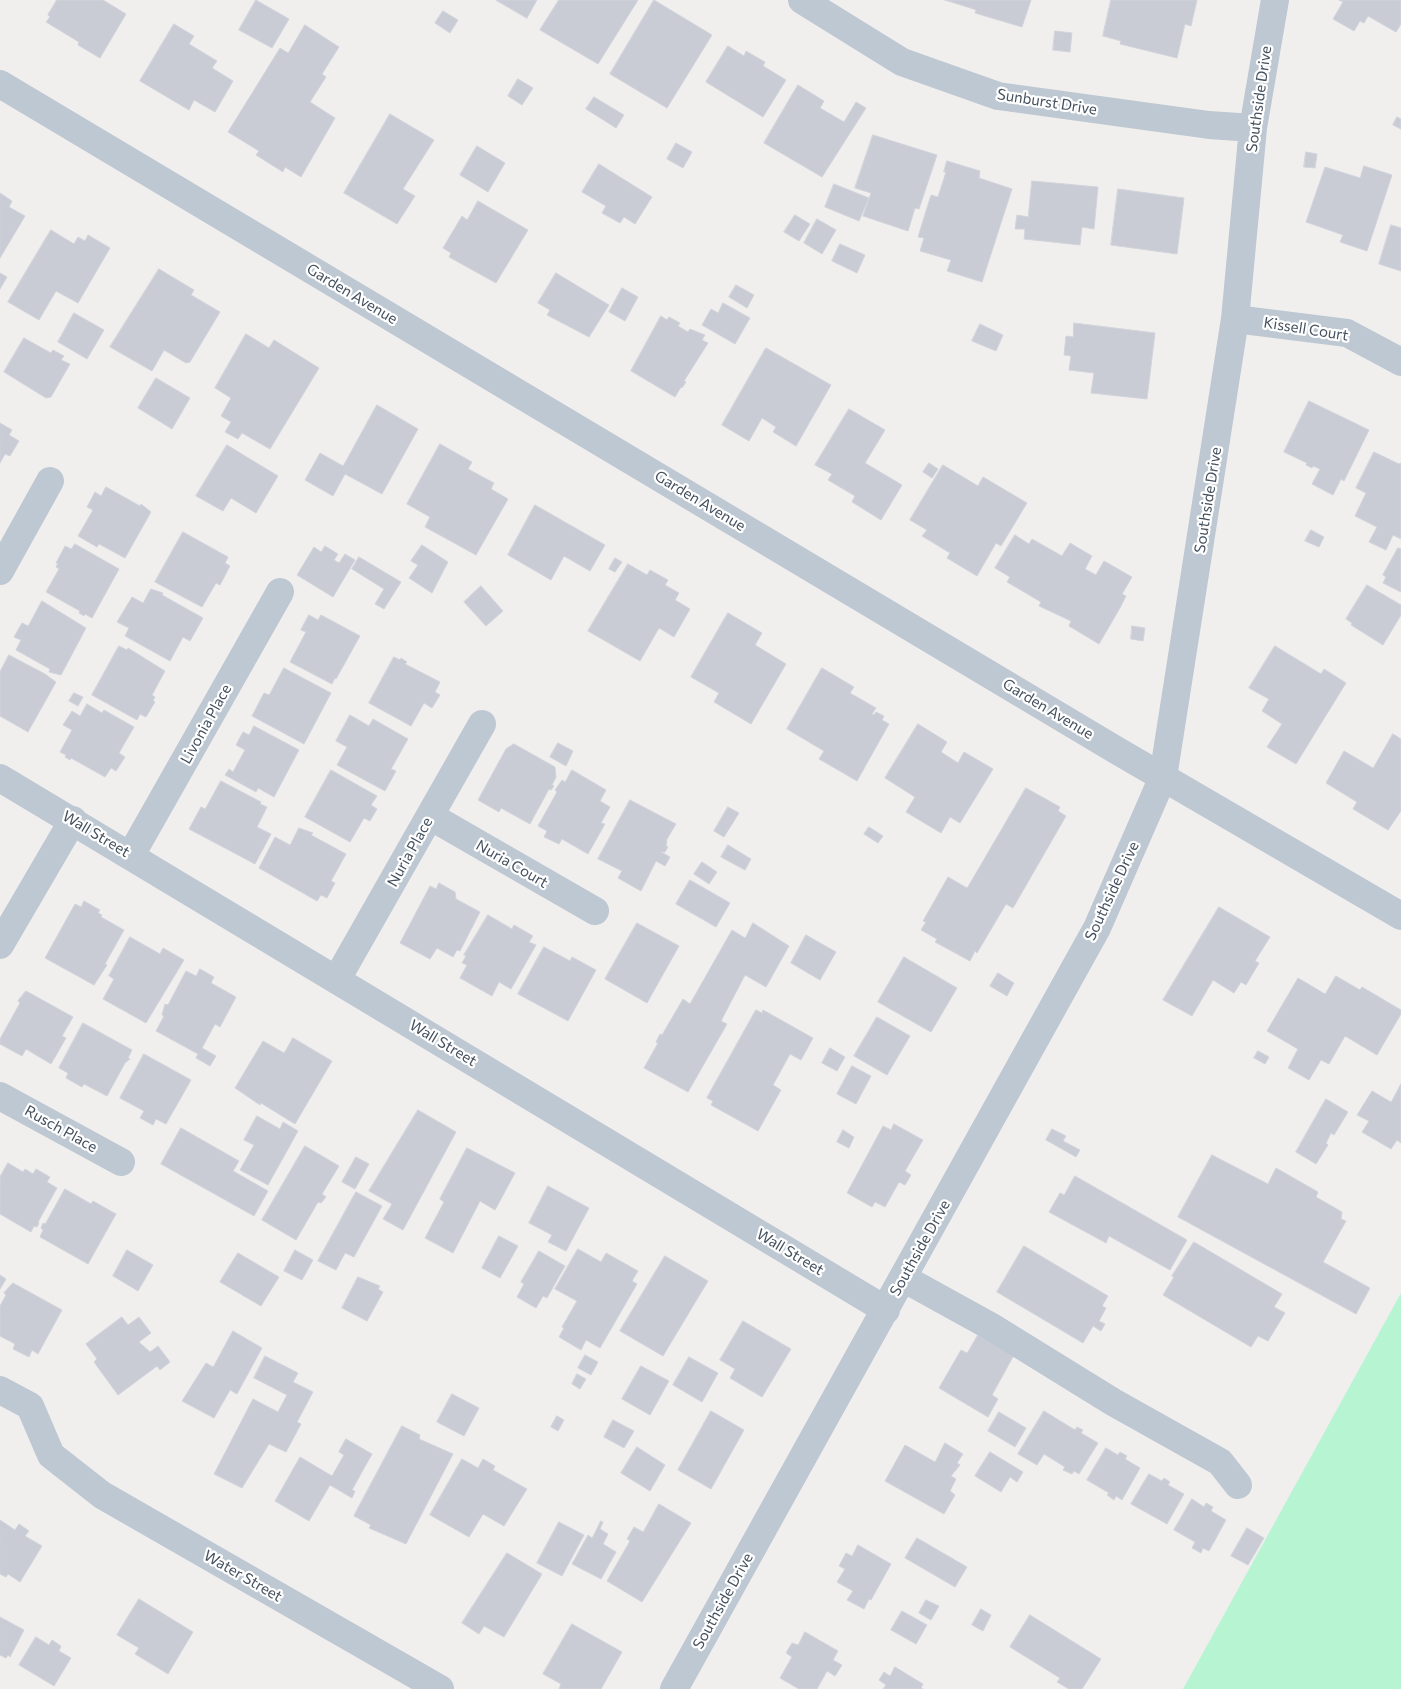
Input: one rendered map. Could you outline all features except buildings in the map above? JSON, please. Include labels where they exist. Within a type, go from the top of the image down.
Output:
[{"type":"street","name":"Southside Drive","points":[[674,1689],[1098,928],[1163,777],[1235,319],[1253,128],[1275,0]]},
{"type":"street","name":"Sunburst Drive","points":[[812,2],[902,62],[998,96],[1209,125],[1253,128]]},
{"type":"street","name":"Garden Avenue","points":[[0,84],[1163,777],[1401,916]]},
{"type":"street","name":"Kissell Court","points":[[1235,319],[1347,333],[1401,362]]},
{"type":"street","points":[[0,571],[50,482]]},
{"type":"street","name":"Livonia Place","points":[[131,855],[280,592]]},
{"type":"street","name":"Nuria Place","points":[[337,980],[482,724]]},
{"type":"street","name":"Wall Street","points":[[0,778],[886,1310]]},
{"type":"street","name":"Nuria Court","points":[[430,816],[595,912]]},
{"type":"street","points":[[0,946],[72,820]]},
{"type":"street","name":"Rusch Place","points":[[0,1096],[122,1162]]},
{"type":"street","points":[[903,1278],[990,1326],[1113,1402],[1220,1462],[1238,1484]]},
{"type":"street","name":"Water Street","points":[[0,1390],[30,1406],[51,1455],[102,1495],[440,1689]]},
{"type":"green space","points":[[1401,1293],[1401,1689],[1183,1689],[1188,1680]]}]
